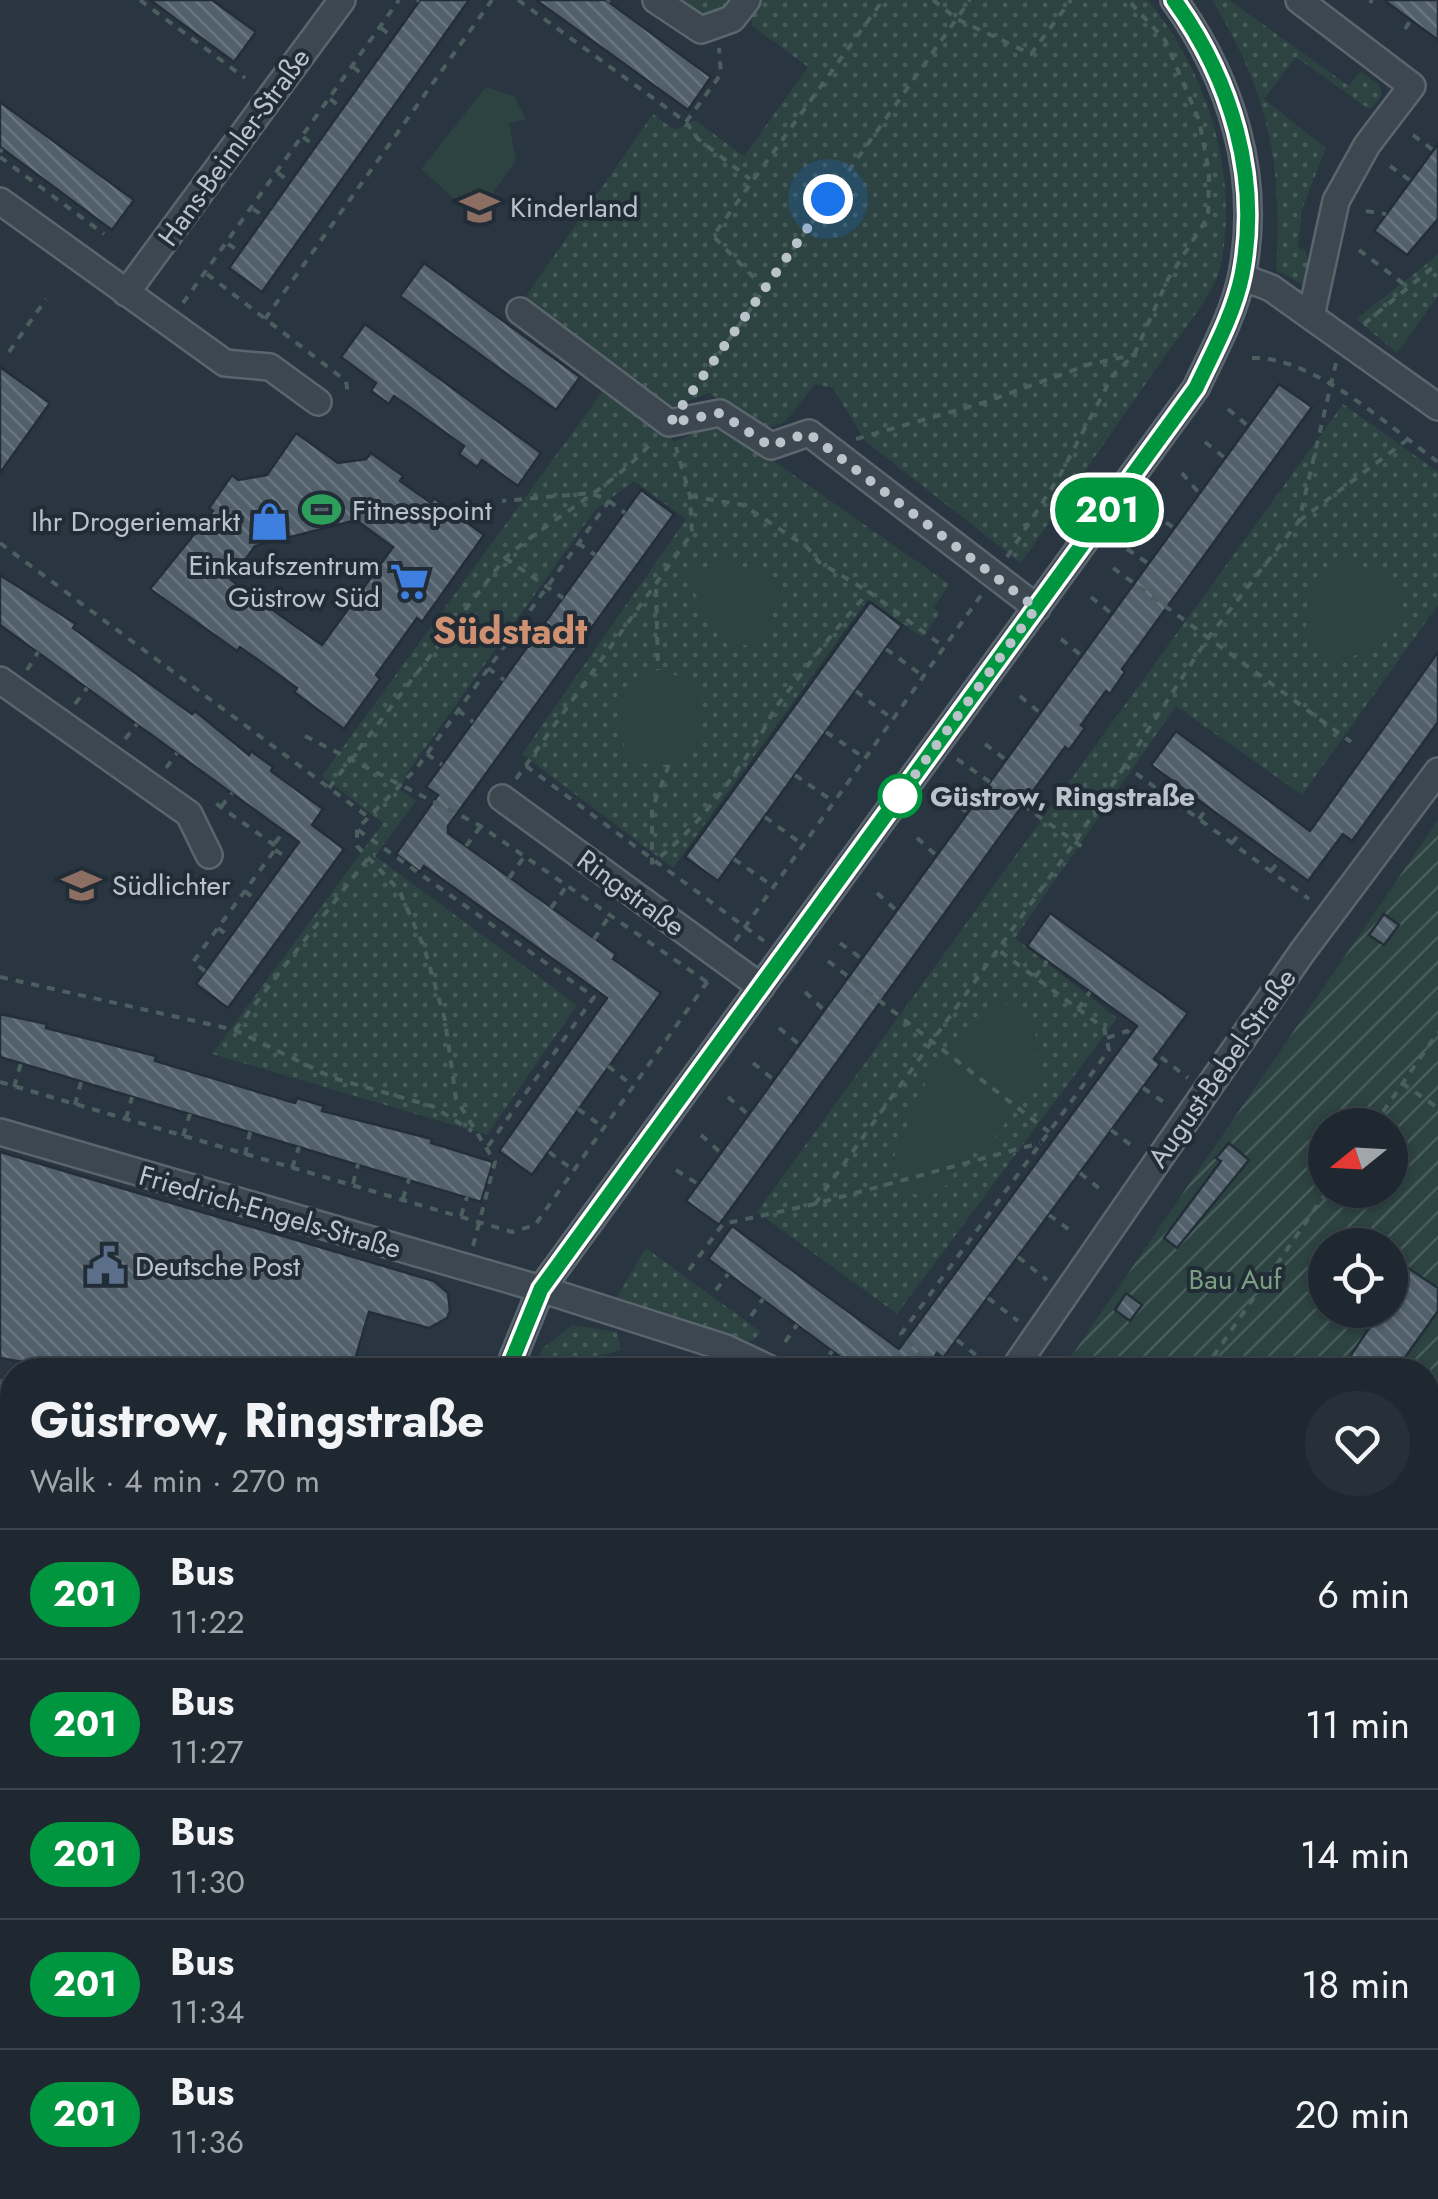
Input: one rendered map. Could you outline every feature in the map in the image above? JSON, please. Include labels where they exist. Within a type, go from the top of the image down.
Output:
[{"type":"street","name":"Hans-Beimler-Straße","points":[[126,293],[342,0]]},
{"type":"street","points":[[656,0],[686,24],[701,30],[732,19],[747,0]]},
{"type":"street","points":[[513,1358],[541,1289],[1196,388],[1242,276],[1250,214],[1242,145],[1223,88],[1198,33],[1174,0]]},
{"type":"street","points":[[1298,0],[1412,86],[1367,145],[1336,201],[1311,316]]},
{"type":"street","points":[[0,201],[225,363],[270,366],[318,402]]},
{"type":"street","points":[[1242,276],[1271,288],[1438,407]]},
{"type":"street","points":[[520,311],[670,423],[720,413],[770,446],[808,433],[1036,608]]},
{"type":"street","points":[[0,680],[189,814],[209,855]]},
{"type":"street","name":"August-Bebel-Straße","points":[[1021,1358],[1303,951],[1438,771]]},
{"type":"street","name":"Ringstraße","points":[[502,798],[760,987]]},
{"type":"street","name":"Friedrich-Engels-Straße","points":[[0,1132],[541,1289]]},
{"type":"street","points":[[541,1289],[747,1358]]},
{"type":"path","points":[[140,0],[166,15],[244,78]]},
{"type":"path","points":[[162,319],[207,274],[399,0]]},
{"type":"path","points":[[265,320],[492,0]]},
{"type":"path","points":[[518,0],[686,122],[698,140],[750,179]]},
{"type":"path","points":[[764,289],[713,236],[750,179],[883,0]]},
{"type":"path","points":[[933,0],[957,19],[1031,54],[1071,0]]},
{"type":"path","points":[[328,788],[505,558],[634,463],[670,423],[970,0]]},
{"type":"path","points":[[0,1082],[480,1224],[512,1232],[534,1225],[995,576],[1059,477],[1114,375],[1134,355],[1168,279],[1208,217],[1209,172],[1199,120],[1165,40],[1128,0]]},
{"type":"path","points":[[532,10],[539,2]]},
{"type":"path","points":[[1405,29],[1412,20]]},
{"type":"path","points":[[686,122],[722,74],[718,26]]},
{"type":"path","points":[[380,27],[393,37]]},
{"type":"path","points":[[576,41],[582,33]]},
{"type":"path","points":[[618,72],[624,64]]},
{"type":"path","points":[[352,66],[365,76]]},
{"type":"path","points":[[660,102],[666,94]]},
{"type":"path","points":[[330,99],[342,108]]},
{"type":"path","points":[[1413,134],[1433,150]]},
{"type":"path","points":[[303,137],[315,146]]},
{"type":"path","points":[[1,153],[104,234]]},
{"type":"path","points":[[1390,166],[1411,181]]},
{"type":"path","points":[[278,173],[290,182]]},
{"type":"path","points":[[39,186],[45,180]]},
{"type":"path","points":[[252,209],[264,217]]},
{"type":"path","points":[[82,217],[87,211]]},
{"type":"path","points":[[1366,212],[1386,214]]},
{"type":"path","points":[[228,244],[240,252]]},
{"type":"path","points":[[1359,250],[1409,288]]},
{"type":"path","points":[[1300,521],[1328,383],[1348,343],[1355,331],[1438,263]]},
{"type":"path","points":[[207,274],[346,381],[348,394]]},
{"type":"path","points":[[9,352],[46,299]]},
{"type":"path","points":[[837,455],[860,436],[1134,355]]},
{"type":"path","points":[[1252,358],[1269,357],[1328,383],[1438,462]]},
{"type":"path","points":[[1228,409],[1248,426]]},
{"type":"path","points":[[466,846],[656,589],[692,533],[690,496],[670,423]]},
{"type":"path","points":[[814,1204],[1074,842],[1208,638],[1300,521],[1407,440]]},
{"type":"path","points":[[1204,442],[1225,458]]},
{"type":"path","points":[[1182,473],[1200,493]]},
{"type":"path","points":[[502,502],[592,493],[625,513]]},
{"type":"path","points":[[690,496],[744,506],[806,548],[818,562],[869,592],[944,647]]},
{"type":"path","points":[[467,1270],[495,1162],[456,1099],[444,1020],[424,948],[400,890],[356,846],[357,829],[427,754],[609,500]]},
{"type":"path","points":[[1153,513],[1174,528]]},
{"type":"path","points":[[0,543],[367,816]]},
{"type":"path","points":[[578,544],[595,554]]},
{"type":"path","points":[[1126,549],[1148,564]]},
{"type":"path","points":[[505,558],[563,598]]},
{"type":"path","points":[[1113,568],[1351,742]]},
{"type":"path","points":[[656,589],[658,670]]},
{"type":"path","points":[[652,863],[678,844],[756,742],[782,699],[828,645],[837,625],[869,592]]},
{"type":"path","points":[[1092,597],[1112,614]]},
{"type":"path","points":[[518,626],[534,639]]},
{"type":"path","points":[[1061,639],[1082,656]]},
{"type":"path","points":[[886,649],[924,676]]},
{"type":"path","points":[[26,670],[38,652]]},
{"type":"path","points":[[488,668],[504,680]]},
{"type":"path","points":[[76,704],[87,688]]},
{"type":"path","points":[[856,691],[893,720]]},
{"type":"path","points":[[1020,696],[1040,713]]},
{"type":"path","points":[[458,710],[473,722]]},
{"type":"path","points":[[125,739],[137,724]]},
{"type":"path","points":[[826,732],[865,758]]},
{"type":"path","points":[[306,736],[480,826],[707,982]]},
{"type":"path","points":[[984,744],[1006,760]]},
{"type":"path","points":[[937,745],[1088,851]]},
{"type":"path","points":[[166,768],[177,754]]},
{"type":"path","points":[[427,754],[442,765]]},
{"type":"path","points":[[1123,764],[1318,906]]},
{"type":"path","points":[[652,863],[652,808],[669,765]]},
{"type":"path","points":[[526,766],[652,863],[784,955]]},
{"type":"path","points":[[795,775],[834,802]]},
{"type":"path","points":[[1165,794],[1173,782]]},
{"type":"path","points":[[221,807],[232,793]]},
{"type":"path","points":[[947,797],[968,813]]},
{"type":"path","points":[[1199,819],[1208,807]]},
{"type":"path","points":[[765,816],[803,846]]},
{"type":"path","points":[[357,829],[594,997],[486,1149]]},
{"type":"path","points":[[284,831],[274,847],[288,858]]},
{"type":"path","points":[[1232,843],[1240,832]]},
{"type":"path","points":[[917,838],[937,856]]},
{"type":"path","points":[[509,878],[525,856]]},
{"type":"path","points":[[235,1030],[369,857]]},
{"type":"path","points":[[734,859],[774,887]]},
{"type":"path","points":[[1272,872],[1280,860]]},
{"type":"path","points":[[551,908],[567,886]]},
{"type":"path","points":[[245,891],[257,900]]},
{"type":"path","points":[[877,893],[896,912]]},
{"type":"path","points":[[594,938],[610,916]]},
{"type":"path","points":[[218,928],[230,937]]},
{"type":"path","points":[[840,944],[862,958]]},
{"type":"path","points":[[923,1358],[901,1334],[1109,1050],[1104,1028],[996,949]]},
{"type":"path","points":[[828,961],[1049,1132]]},
{"type":"path","points":[[1036,978],[1048,961]]},
{"type":"path","points":[[0,977],[235,1030],[332,1078],[432,1106],[473,1132]]},
{"type":"path","points":[[804,992],[825,1010]]},
{"type":"path","points":[[1078,1008],[1090,992]]},
{"type":"path","points":[[1106,1038],[1127,1031],[1134,1024]]},
{"type":"path","points":[[779,1028],[800,1045]]},
{"type":"path","points":[[1127,1031],[1192,1080]]},
{"type":"path","points":[[1386,1108],[1438,1032]]},
{"type":"path","points":[[753,1063],[774,1080]]},
{"type":"path","points":[[14,1087],[21,1064]]},
{"type":"path","points":[[608,1066],[633,1086]]},
{"type":"path","points":[[75,1104],[82,1082]]},
{"type":"path","points":[[1402,1084],[1438,1108]]},
{"type":"path","points":[[1143,1088],[1172,1108]]},
{"type":"path","points":[[126,1120],[132,1097]]},
{"type":"path","points":[[728,1098],[749,1115]]},
{"type":"path","points":[[578,1109],[604,1128]]},
{"type":"path","points":[[183,1136],[190,1114]]},
{"type":"path","points":[[1111,1130],[1140,1152]]},
{"type":"path","points":[[245,1154],[250,1132]]},
{"type":"path","points":[[700,1136],[722,1153]]},
{"type":"path","points":[[689,1270],[723,1224],[814,1204],[1041,1143]]},
{"type":"path","points":[[292,1168],[299,1147]]},
{"type":"path","points":[[549,1152],[573,1170]]},
{"type":"path","points":[[352,1186],[358,1164]]},
{"type":"path","points":[[676,1170],[698,1184]]},
{"type":"path","points":[[1080,1173],[1108,1196]]},
{"type":"path","points":[[402,1201],[408,1179]]},
{"type":"path","points":[[460,1218],[467,1197]]},
{"type":"path","points":[[1212,1358],[1316,1208]]},
{"type":"path","points":[[1049,1215],[1078,1237]]},
{"type":"path","points":[[1018,1257],[1048,1280]]},
{"type":"path","points":[[716,1290],[728,1274]]},
{"type":"path","points":[[988,1298],[1018,1321]]},
{"type":"path","points":[[751,1316],[763,1300]]},
{"type":"path","points":[[785,1342],[797,1325]]},
{"type":"path","points":[[957,1340],[979,1358]]},
{"type":"path","points":[[827,1358],[832,1351]]},
{"type":"green space","points":[[671,0],[733,0],[718,13],[703,15]]},
{"type":"green space","points":[[759,0],[1148,0],[1169,28],[1202,91],[1221,159],[1225,194],[1225,230],[1218,275],[1197,312],[1021,563],[865,441],[833,388],[815,384],[786,421],[767,429],[709,393],[672,407],[524,299],[653,114],[675,130],[695,120],[744,156],[808,67],[752,26],[751,11]]},
{"type":"green space","points":[[1212,0],[1229,0],[1349,86],[1361,71],[1379,85],[1382,95],[1370,110],[1296,57],[1264,99],[1326,148],[1302,209],[1298,248],[1305,250],[1313,278],[1306,286],[1276,270],[1277,196],[1268,129],[1247,66]]},
{"type":"green space","points":[[486,87],[514,96],[526,119],[509,123],[516,160],[479,214],[471,214],[421,169]]},
{"type":"green space","points":[[1438,255],[1438,296],[1397,353],[1356,319]]},
{"type":"green space","points":[[605,388],[675,442],[718,422],[949,584],[934,608],[940,613],[922,637],[868,599],[673,868],[522,754],[686,519],[634,481],[595,510],[408,772],[400,790],[416,801],[375,856],[577,1005],[487,1135],[212,1054],[383,823],[322,776]]},
{"type":"green space","points":[[1343,404],[1438,472],[1438,605],[1302,795],[1176,706],[1015,938],[1117,1018],[897,1314],[757,1212]]},
{"type":"green space","points":[[724,560],[783,582],[762,644],[728,646],[684,576]]},
{"type":"green space","points":[[1346,562],[1384,572],[1404,586],[1396,617],[1382,639],[1360,653],[1330,663],[1305,635],[1311,589]]},
{"type":"green space","points":[[658,670],[698,682],[697,745],[669,765],[626,762],[617,691]]},
{"type":"green space","name":"Bau Auf","points":[[1438,820],[1438,1358],[1070,1358]]},
{"type":"green space","points":[[1002,1001],[1035,1023],[1038,1077],[989,1146],[958,1158],[951,1182],[927,1199],[903,1189],[893,1159],[927,1079]]},
{"type":"green space","points":[[646,1248],[761,1332],[752,1342],[615,1300]]},
{"type":"green space","points":[[572,1325],[617,1332],[621,1350],[592,1358],[539,1358],[542,1349]]},
{"type":"building","points":[[150,0],[212,0],[256,32],[234,62]]},
{"type":"building","points":[[420,0],[469,0],[262,292],[229,268]]},
{"type":"building","points":[[536,0],[606,0],[711,77],[688,110]]},
{"type":"building","points":[[1384,0],[1438,0],[1438,40]]},
{"type":"building","points":[[0,102],[134,200],[112,230],[0,147]]},
{"type":"building","points":[[1438,144],[1438,219],[1407,255],[1374,231]]},
{"type":"building","points":[[424,263],[580,377],[556,410],[400,296]]},
{"type":"building","points":[[365,324],[541,453],[518,486],[482,460],[477,467],[459,454],[464,446],[394,396],[389,404],[371,391],[376,383],[341,357]]},
{"type":"building","points":[[0,367],[50,403],[0,473]]},
{"type":"building","points":[[1279,384],[1312,407],[1122,669],[1125,672],[1110,694],[1106,691],[1081,725],[1085,728],[1069,750],[1065,747],[719,1225],[686,1201]]},
{"type":"building","name":"Einkaufszentrum Güstrow Süd","points":[[296,433],[338,463],[366,459],[371,453],[403,476],[400,481],[431,503],[434,498],[484,535],[422,622],[417,618],[344,729],[294,692],[297,688],[150,589],[213,511],[209,508],[232,475],[238,480],[267,475]],"holes":[[[356,520],[393,547],[322,645],[231,580],[255,546]]]},
{"type":"building","points":[[641,490],[674,514],[448,826],[448,833],[616,954],[613,959],[661,993],[532,1175],[499,1151],[607,998],[424,866],[420,872],[396,854],[438,795],[426,787]]},
{"type":"building","points":[[0,575],[76,624],[73,628],[192,714],[195,711],[249,755],[251,751],[273,767],[271,771],[323,809],[312,825],[344,849],[228,1008],[196,984],[299,842],[0,625]]},
{"type":"building","points":[[870,602],[902,626],[718,881],[685,857]]},
{"type":"building","points":[[1438,652],[1438,722],[1352,841],[1343,834],[1308,881],[1151,765],[1176,731],[1310,831]]},
{"type":"building","points":[[1050,913],[1188,1013],[1154,1059],[1160,1064],[943,1358],[937,1353],[934,1358],[842,1358],[708,1259],[732,1226],[899,1349],[1137,1026],[1027,946]]},
{"type":"building","points":[[1384,914],[1399,925],[1384,945],[1369,935]]},
{"type":"building","points":[[0,1014],[156,1056],[155,1061],[295,1103],[297,1098],[324,1106],[322,1111],[432,1139],[431,1143],[493,1162],[481,1202],[0,1057]]},
{"type":"building","points":[[1229,1143],[1249,1160],[1177,1248],[1164,1238],[1221,1161],[1216,1158]]},
{"type":"building","points":[[0,1152],[434,1281],[448,1293],[447,1318],[429,1328],[369,1312],[356,1358],[0,1358]]},
{"type":"building","points":[[1408,1268],[1438,1288],[1438,1311],[1405,1358],[1349,1358],[1369,1328],[1408,1328]]},
{"type":"building","points":[[1126,1293],[1142,1305],[1130,1321],[1115,1310]]},
{"type":"bus line","name":"201","points":[[513,1358],[541,1289],[1196,388],[1224,328],[1242,276],[1250,214],[1242,145],[1223,88],[1198,33],[1174,0]]},
{"type":"place","name":"Kinderland","points":[[480,207]]},
{"type":"place","name":"Fitnesspoint","points":[[322,510]]},
{"type":"place","name":"Ihr Drogeriemarkt","points":[[270,521]]},
{"type":"place","name":"Einkaufszentrum Güstrow Süd","points":[[410,581]]},
{"type":"place","name":"Güstrow, Ringstraße","points":[[900,796]]},
{"type":"place","name":"Südlichter","points":[[82,885]]},
{"type":"place","name":"Deutsche Post","points":[[105,1266]]},
{"type":"district","name":"Südstadt","points":[[510,630]]},
{"type":"route","points":[[828,199],[670,423],[720,413],[770,446],[808,433],[1036,608],[893,805],[900,796]]}]
